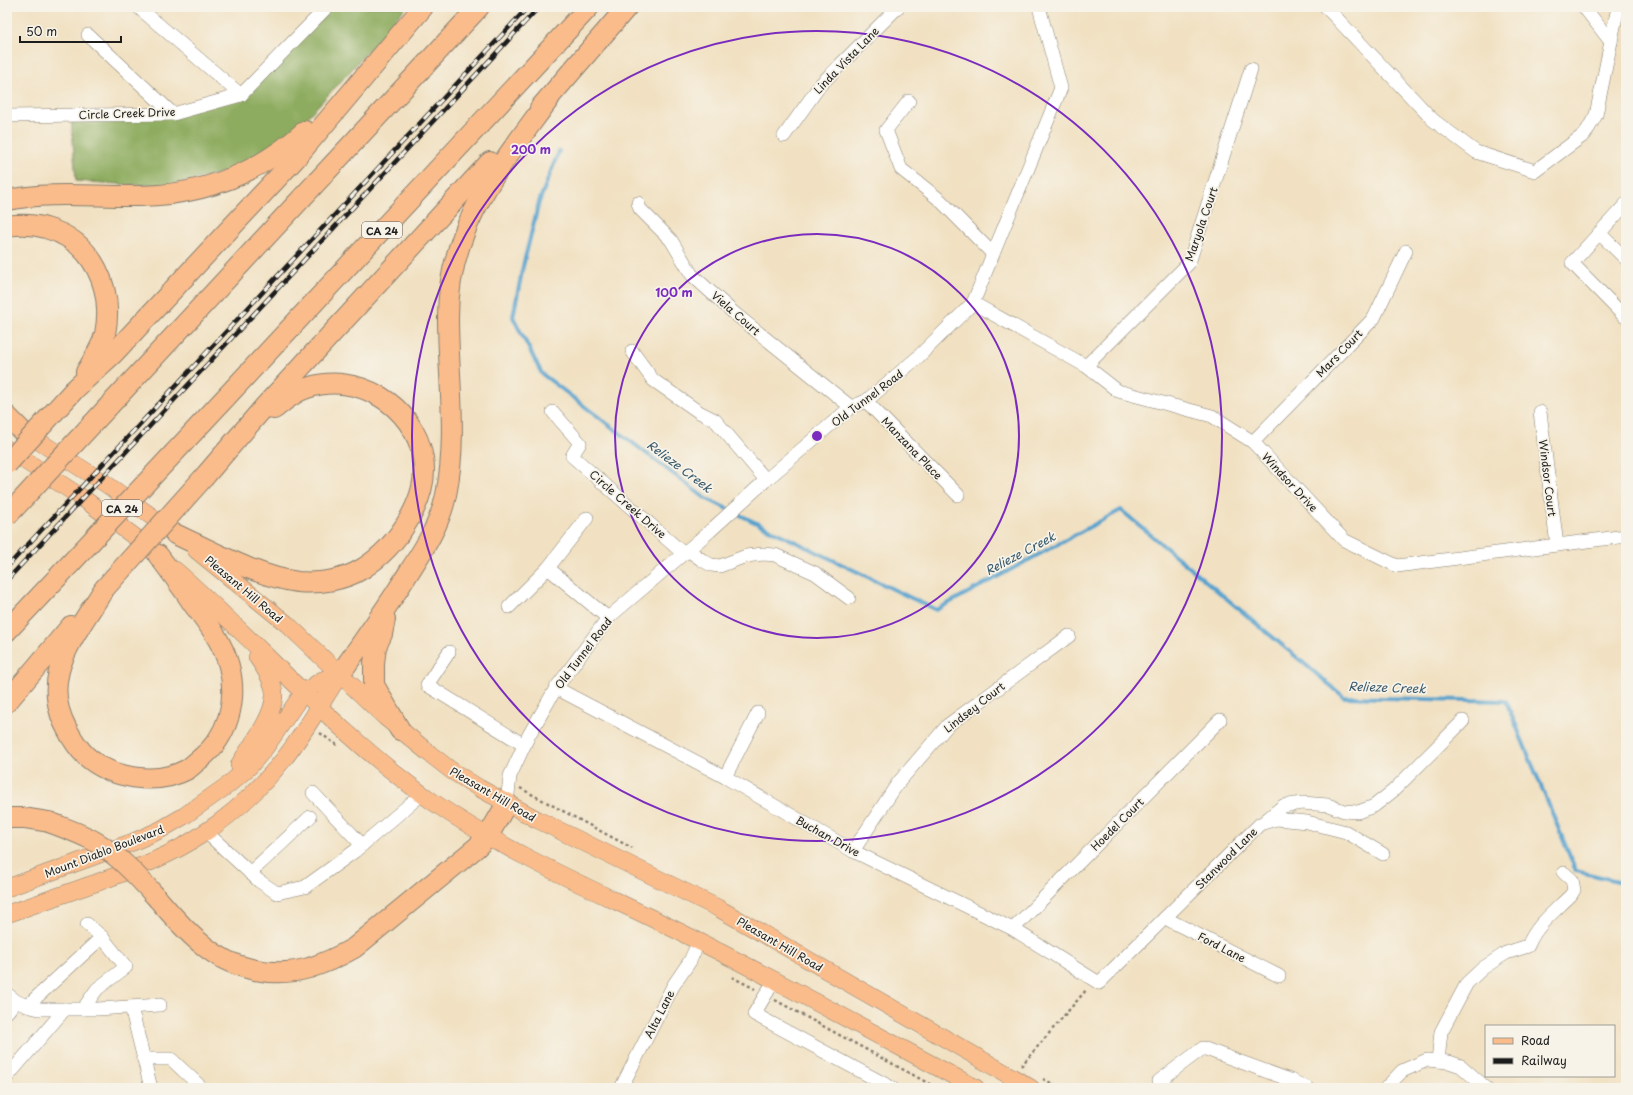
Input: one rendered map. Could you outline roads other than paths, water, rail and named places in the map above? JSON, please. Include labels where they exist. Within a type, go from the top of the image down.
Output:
[{"type":"highway","points":[[7,464],[75,389],[113,354],[295,159],[423,7]]},
{"type":"highway","points":[[7,516],[479,7]]},
{"type":"highway","name":"CA 24","points":[[7,632],[589,7]]},
{"type":"highway","points":[[7,702],[265,406],[549,99],[627,7]]},
{"type":"highway","points":[[7,200],[33,196],[140,196],[170,194],[220,183],[268,161],[290,146],[360,81]]},
{"type":"highway","points":[[340,674],[422,552],[437,524],[446,496],[450,466],[452,436],[448,315],[451,282],[458,250],[470,217],[483,191],[549,99]]},
{"type":"highway","points":[[7,226],[24,224],[46,228],[66,236],[84,250],[96,267],[105,287],[107,309],[104,335],[96,356],[75,389]]},
{"type":"highway","points":[[175,534],[252,569],[276,577],[298,582],[320,583],[341,578],[362,569],[381,555],[397,537],[411,516],[420,496],[424,476],[424,459],[418,440],[409,422],[396,408],[381,397],[362,388],[344,384],[325,383],[306,388],[288,397],[271,411],[205,476]]},
{"type":"highway","points":[[104,589],[68,648],[58,670],[56,695],[61,718],[72,739],[86,756],[103,768],[124,775],[145,779],[166,777],[188,769],[207,753],[223,733],[231,710],[232,688],[229,667],[223,648],[158,554]]},
{"type":"highway","points":[[388,604],[382,634],[376,647],[374,685],[400,730]]},
{"type":"highway","points":[[7,818],[24,818],[49,822],[74,831],[95,841],[127,866],[203,946],[241,967],[263,971],[284,972],[309,968],[333,959],[354,948],[488,836],[507,803]]},
{"type":"main road","name":"Pleasant Hill Road","points":[[12,423],[106,484],[175,534],[256,598],[400,730],[452,771],[507,803],[567,834],[718,908],[1031,1088]]},
{"type":"main road","points":[[7,449],[84,499],[158,554],[238,628],[318,708],[362,747],[422,794],[516,852],[699,941],[976,1088]]},
{"type":"main road","points":[[228,785],[268,720],[274,696],[268,672],[238,628]]},
{"type":"main road","points":[[7,914],[143,865],[171,852],[206,832],[227,816],[265,781],[288,754],[340,674]]},
{"type":"main road","name":"Mount Diablo Boulevard","points":[[7,888],[133,842],[160,830],[184,816],[228,785],[248,766],[265,748],[303,693],[322,680],[340,674]]},
{"type":"street","points":[[138,7],[241,95]]},
{"type":"street","name":"Circle Creek Drive","points":[[7,116],[173,114],[241,95],[327,7]]},
{"type":"street","name":"Linda Vista Lane","points":[[784,136],[821,84],[898,7]]},
{"type":"street","name":"Old Tunnel Road","points":[[507,803],[510,776],[524,745],[556,688],[608,618],[851,408],[866,400],[917,358],[973,302],[1061,88],[1039,7]]},
{"type":"street","points":[[1326,7],[1433,120],[1476,152],[1535,171],[1585,134],[1596,115],[1618,7]]},
{"type":"street","points":[[1584,7],[1611,42]]},
{"type":"street","points":[[88,35],[173,114]]},
{"type":"street","name":"Maryola Court","points":[[1086,366],[1189,263],[1251,69]]},
{"type":"street","points":[[910,101],[886,130],[901,168],[940,200],[993,254]]},
{"type":"street","name":"Viela Court","points":[[638,203],[640,209],[671,240],[692,275],[734,313],[851,408]]},
{"type":"street","points":[[1626,204],[1572,263],[1625,317],[1626,316]]},
{"type":"street","points":[[1599,233],[1626,259]]},
{"type":"street","name":"Mars Court","points":[[1253,442],[1374,318],[1406,251]]},
{"type":"street","name":"Windsor Drive","points":[[973,302],[1086,366],[1118,391],[1212,416],[1253,442],[1344,540],[1397,566],[1626,536]]},
{"type":"street","points":[[632,351],[653,380],[699,412],[715,420],[766,480]]},
{"type":"street","name":"Manzana Place","points":[[866,400],[958,495]]},
{"type":"street","name":"Circle Creek Drive","points":[[554,412],[580,443],[572,456],[686,552],[711,564],[720,566],[746,556],[762,554],[775,555],[815,573],[849,598]]},
{"type":"street","name":"Windsor Court","points":[[1540,412],[1557,545]]},
{"type":"street","points":[[509,607],[548,568],[587,518]]},
{"type":"street","points":[[548,568],[608,618]]},
{"type":"street","name":"Lindsey Court","points":[[852,851],[898,783],[948,725],[1068,636]]},
{"type":"street","points":[[449,652],[427,685],[524,745]]},
{"type":"street","name":"Buchan Drive","points":[[556,688],[725,777],[852,851],[1013,929],[1097,981]]},
{"type":"street","points":[[725,777],[758,713]]},
{"type":"street","name":"Hoedel Court","points":[[1013,929],[1220,720]]},
{"type":"street","points":[[1260,824],[1283,806],[1302,803],[1328,805],[1344,811],[1358,812],[1374,806],[1393,791],[1463,721]]},
{"type":"street","points":[[313,793],[362,845]]},
{"type":"street","points":[[206,832],[259,881],[277,893],[305,887],[362,845],[422,794]]},
{"type":"street","points":[[250,873],[310,817]]},
{"type":"street","name":"Stanwood Lane","points":[[1097,981],[1165,918],[1260,824],[1276,819],[1307,822],[1346,832],[1383,854]]},
{"type":"street","points":[[1438,1061],[1441,1032],[1467,983],[1483,968],[1506,953],[1528,946],[1531,937],[1538,927],[1571,895],[1574,890],[1572,880],[1564,873]]},
{"type":"street","name":"Ford Lane","points":[[1165,918],[1279,976]]},
{"type":"street","points":[[83,1009],[97,989],[126,967],[102,937],[87,924]]},
{"type":"street","points":[[7,1012],[16,1000],[102,937]]},
{"type":"street","name":"Alta Lane","points":[[621,1088],[673,986],[690,961],[699,941]]},
{"type":"street","points":[[774,981],[754,1014],[892,1088]]},
{"type":"street","points":[[16,1000],[39,1009],[83,1009],[160,1005]]},
{"type":"street","points":[[131,1007],[151,1088]]},
{"type":"street","points":[[7,1077],[65,1009]]},
{"type":"street","points":[[1159,1081],[1203,1048],[1290,1080],[1307,1088]]},
{"type":"street","points":[[144,1059],[171,1059],[202,1088]]},
{"type":"street","points":[[1386,1088],[1402,1071],[1427,1060],[1449,1062],[1461,1066],[1486,1088]]},
{"type":"waterway","name":"Relieze Creek","points":[[559,151],[539,202],[523,266],[513,317],[542,374],[705,498],[936,610],[1121,510],[1344,697],[1506,701],[1576,871],[1626,883]]},
{"type":"railway","points":[[7,567],[528,7]]},
{"type":"railway","points":[[7,580],[539,7]]}]
